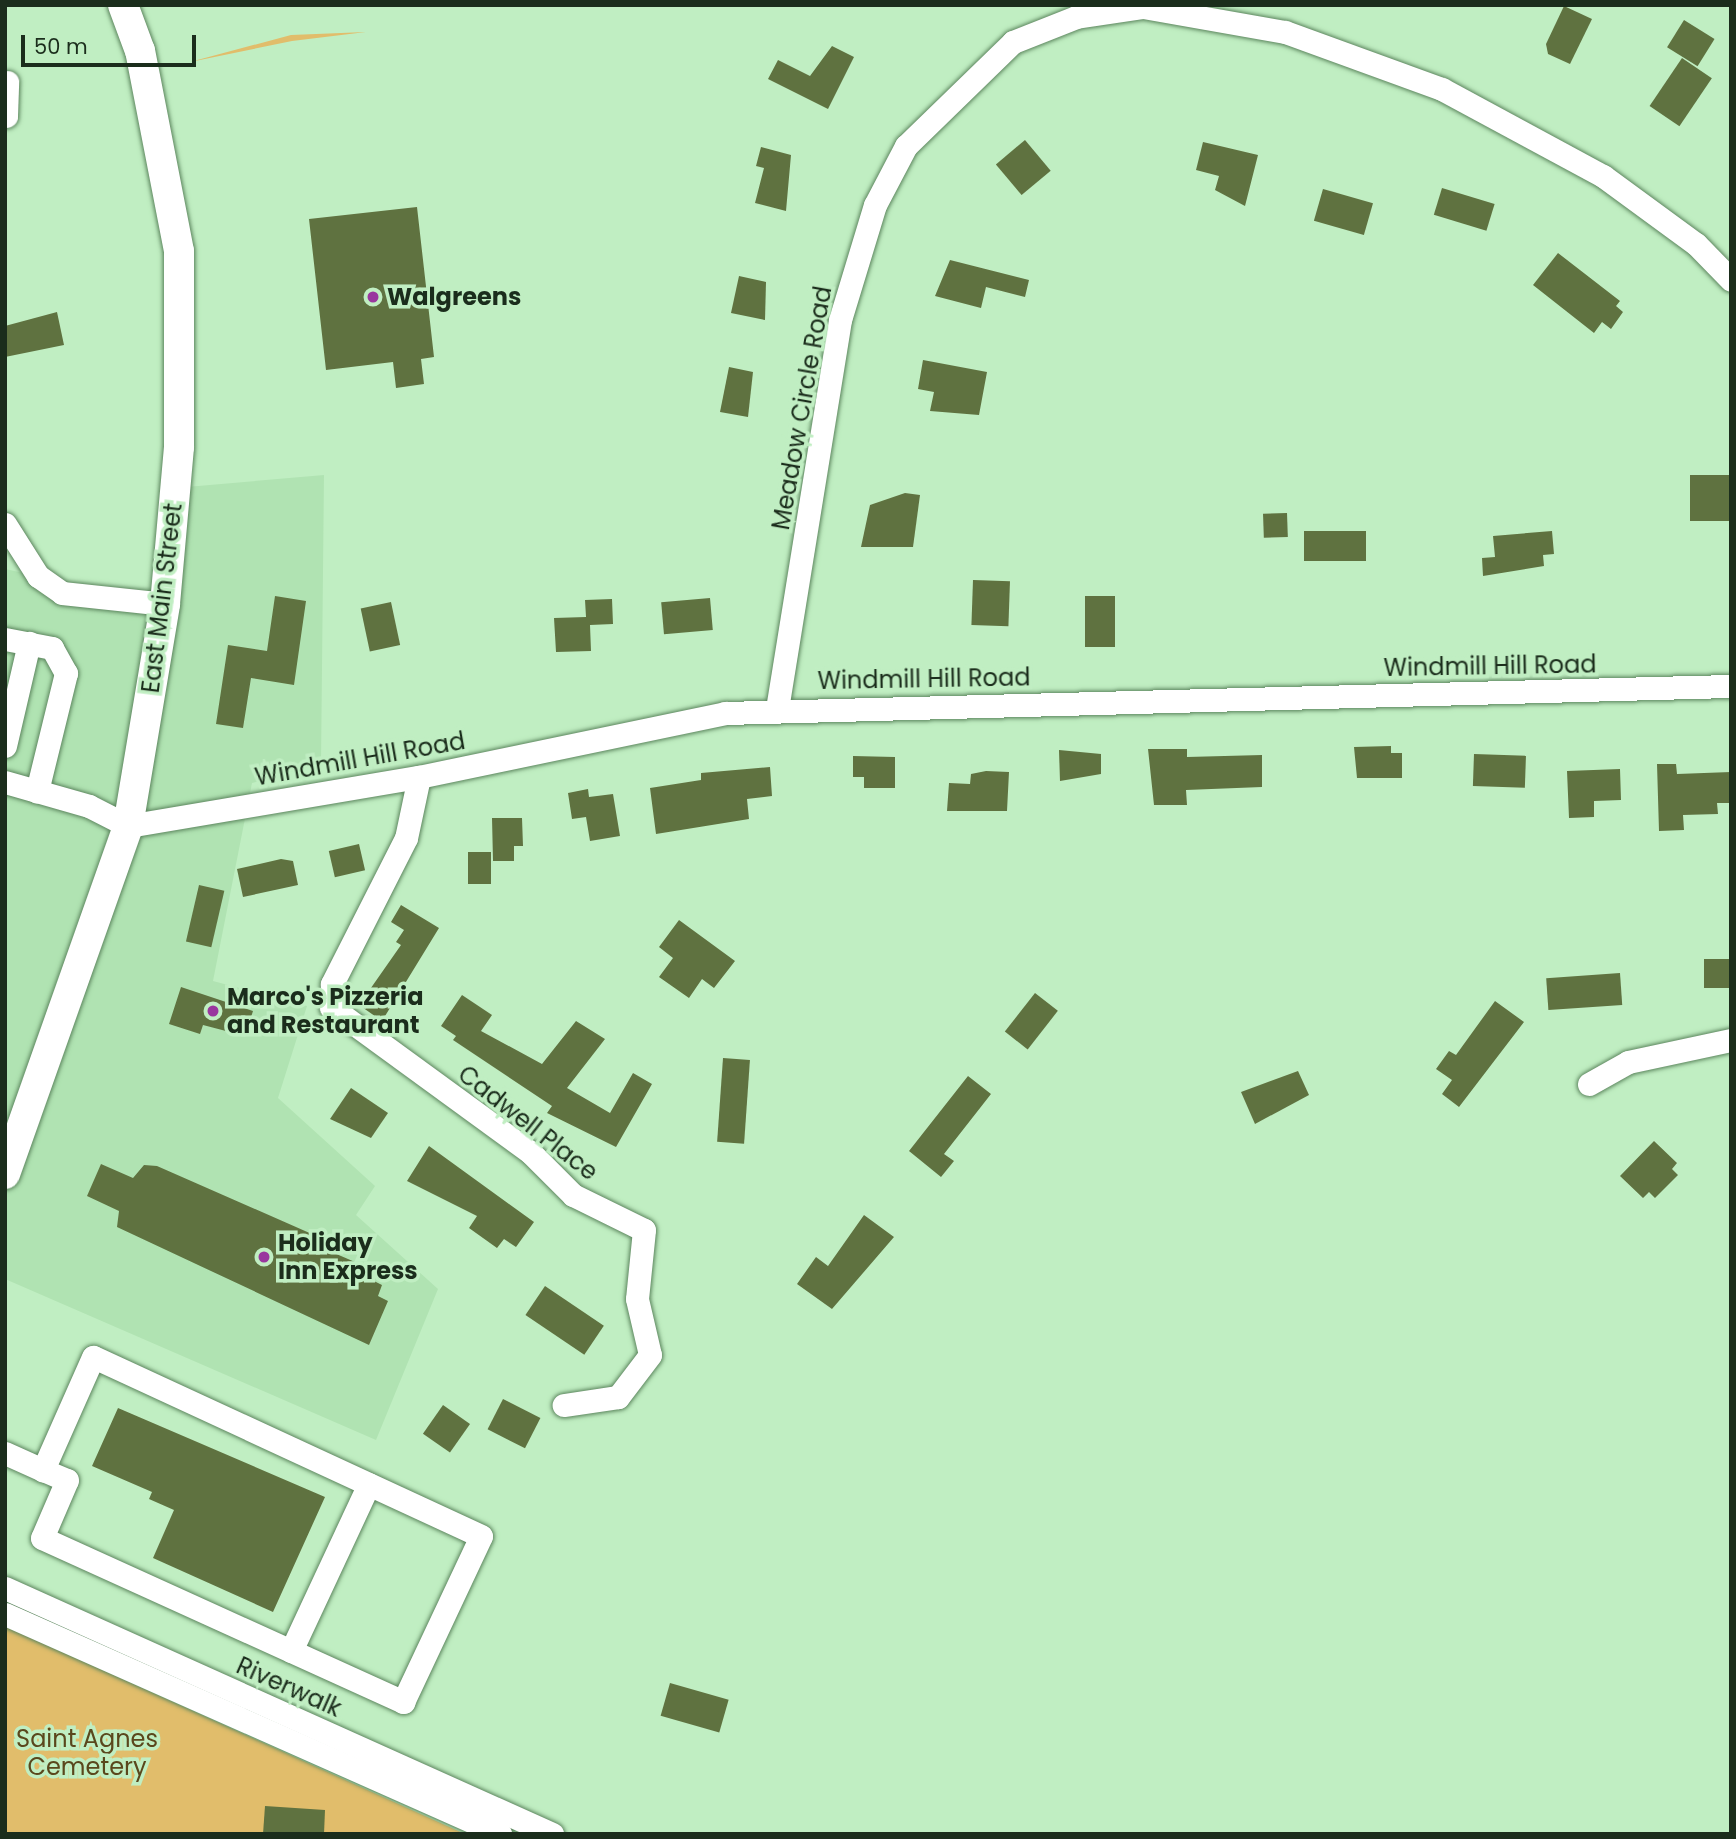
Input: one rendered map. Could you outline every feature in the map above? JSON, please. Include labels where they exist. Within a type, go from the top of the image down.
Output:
[{"type":"main road","name":"East Main Street","points":[[5,1174],[128,827],[165,604],[179,447],[179,251],[140,51],[123,5]]},
{"type":"street","name":"Meadow Circle Road","points":[[777,709],[840,320],[875,205],[906,146],[1013,42],[1076,17],[1143,8],[1284,32],[1442,89],[1603,176],[1696,244],[1731,280]]},
{"type":"street","points":[[6,82],[6,116]]},
{"type":"street","points":[[5,524],[11,549],[38,576],[62,593],[165,604]]},
{"type":"street","points":[[5,639],[52,648],[66,673],[37,791]]},
{"type":"street","points":[[5,746],[29,643]]},
{"type":"street","name":"Windmill Hill Road","points":[[128,827],[419,778],[725,713],[777,709],[1731,686]]},
{"type":"street","name":"Cadwell Place","points":[[419,778],[406,838],[332,984],[331,1007],[530,1152],[573,1195],[644,1230],[637,1299],[650,1356],[618,1397],[564,1405]]},
{"type":"street","points":[[5,782],[89,806],[128,827]]},
{"type":"street","points":[[1589,1084],[1628,1062],[1731,1040]]},
{"type":"street","points":[[5,1453],[43,1470],[67,1480],[42,1538],[403,1702],[481,1536],[93,1357],[43,1470]]},
{"type":"street","points":[[291,1651],[369,1484]]},
{"type":"street","name":"Riverwalk","points":[[5,1588],[552,1834]]},
{"type":"street","name":"Riverwalk","points":[[5,1614],[500,1834]]},
{"type":"shaded area","points":[[324,475],[321,764],[252,783],[213,981],[307,1006],[278,1098],[375,1186],[356,1215],[438,1289],[376,1440],[5,1279],[5,569],[165,604],[175,488]]},
{"type":"green space","points":[[366,32],[292,41],[190,62],[291,35]]},
{"type":"green space","name":"Saint Agnes Cemetery","points":[[5,1626],[465,1834],[5,1834]]},
{"type":"building","points":[[1564,6],[1592,19],[1570,64],[1548,54],[1546,44]]},
{"type":"building","points":[[1684,20],[1715,39],[1698,66],[1667,47]]},
{"type":"building","points":[[832,46],[854,57],[828,109],[768,79],[778,60],[810,76]]},
{"type":"building","points":[[1682,58],[1712,78],[1679,126],[1650,106]]},
{"type":"building","points":[[1025,140],[1051,171],[1022,195],[996,164]]},
{"type":"building","points":[[1203,142],[1258,155],[1245,206],[1215,190],[1219,176],[1196,170]]},
{"type":"building","points":[[761,147],[791,155],[786,211],[755,203],[764,168],[756,166]]},
{"type":"building","points":[[1442,188],[1495,204],[1486,231],[1434,215]]},
{"type":"building","points":[[1323,189],[1373,203],[1364,235],[1314,221]]},
{"type":"building","name":"Walgreens","points":[[417,207],[434,357],[421,359],[424,384],[396,388],[393,362],[326,370],[309,219]]},
{"type":"building","points":[[1558,253],[1620,301],[1616,306],[1623,312],[1611,329],[1602,322],[1594,333],[1533,285]]},
{"type":"building","points":[[950,260],[1029,280],[1025,297],[986,287],[981,308],[935,296]]},
{"type":"building","points":[[739,276],[766,282],[765,320],[731,313]]},
{"type":"building","points":[[57,312],[64,345],[5,357],[5,326]]},
{"type":"building","points":[[923,360],[987,372],[979,415],[930,411],[934,392],[918,389]]},
{"type":"building","points":[[729,367],[753,372],[748,417],[720,412]]},
{"type":"building","points":[[1690,475],[1731,475],[1731,521],[1690,521]]},
{"type":"building","points":[[905,493],[920,495],[913,547],[861,547],[870,505]]},
{"type":"building","points":[[1287,513],[1288,537],[1264,538],[1263,514]]},
{"type":"building","points":[[1304,531],[1366,531],[1366,561],[1304,561]]},
{"type":"building","points":[[1552,531],[1554,554],[1543,555],[1544,566],[1483,576],[1482,558],[1495,557],[1493,536]]},
{"type":"building","points":[[973,580],[1010,581],[1008,626],[971,625]]},
{"type":"building","points":[[275,596],[306,601],[294,685],[251,678],[243,728],[216,724],[228,645],[267,651]]},
{"type":"building","points":[[1085,596],[1115,596],[1115,647],[1085,647]]},
{"type":"building","points":[[710,598],[713,630],[664,634],[661,602]]},
{"type":"building","points":[[612,599],[613,624],[590,625],[591,651],[556,652],[554,618],[586,617],[585,600]]},
{"type":"building","points":[[391,602],[400,645],[370,651],[361,608]]},
{"type":"building","points":[[1391,746],[1391,753],[1402,753],[1402,778],[1357,778],[1354,747]]},
{"type":"building","points":[[1148,749],[1187,749],[1187,757],[1262,755],[1262,787],[1186,790],[1187,805],[1154,805]]},
{"type":"building","points":[[1059,750],[1101,754],[1101,774],[1060,781]]},
{"type":"building","points":[[1474,754],[1526,756],[1525,788],[1473,786]]},
{"type":"building","points":[[853,756],[895,757],[895,788],[864,788],[864,777],[853,777]]},
{"type":"building","points":[[1657,764],[1676,764],[1677,774],[1731,772],[1731,803],[1717,803],[1718,814],[1683,815],[1684,830],[1659,831]]},
{"type":"building","points":[[770,767],[772,796],[747,799],[749,819],[656,834],[650,788],[701,780],[701,773]]},
{"type":"building","points":[[1620,769],[1621,800],[1594,801],[1594,817],[1569,818],[1567,771]]},
{"type":"building","points":[[986,771],[1009,772],[1007,811],[947,811],[949,783],[970,784],[971,774]]},
{"type":"building","points":[[588,789],[589,797],[613,794],[620,836],[590,841],[586,817],[572,819],[568,793]]},
{"type":"building","points":[[492,818],[522,818],[523,846],[514,846],[514,861],[493,861]]},
{"type":"building","points":[[359,844],[365,870],[335,877],[329,851]]},
{"type":"building","points":[[468,852],[491,852],[491,884],[468,884]]},
{"type":"building","points":[[281,859],[293,861],[298,885],[243,897],[237,869]]},
{"type":"building","points":[[199,885],[224,891],[211,947],[186,942]]},
{"type":"building","points":[[401,905],[439,928],[382,1021],[359,1005],[401,945],[396,942],[404,930],[391,922]]},
{"type":"building","points":[[679,920],[735,961],[714,988],[702,979],[689,998],[659,977],[673,958],[659,947]]},
{"type":"building","points":[[1704,959],[1731,959],[1731,988],[1704,988]]},
{"type":"building","points":[[1620,973],[1622,1005],[1548,1010],[1546,978]]},
{"type":"building","name":"Marco's Pizzeria and Restaurant","points":[[181,987],[253,1011],[245,1036],[203,1025],[200,1034],[169,1024]]},
{"type":"building","points":[[1035,993],[1058,1011],[1028,1049],[1005,1032]]},
{"type":"building","points":[[462,995],[492,1015],[481,1031],[542,1064],[576,1021],[605,1039],[567,1088],[610,1113],[633,1073],[652,1084],[616,1147],[547,1113],[552,1106],[453,1040],[456,1036],[441,1026]]},
{"type":"building","points":[[1495,1001],[1524,1022],[1459,1107],[1442,1094],[1452,1080],[1436,1069],[1449,1051],[1456,1055]]},
{"type":"building","points":[[723,1058],[750,1060],[744,1144],[717,1142]]},
{"type":"building","points":[[1298,1071],[1309,1095],[1255,1124],[1241,1092]]},
{"type":"building","points":[[968,1076],[991,1094],[944,1154],[954,1161],[941,1177],[909,1151]]},
{"type":"building","points":[[351,1088],[388,1113],[371,1138],[330,1119]]},
{"type":"building","points":[[1654,1141],[1677,1163],[1672,1169],[1678,1175],[1655,1198],[1649,1192],[1643,1198],[1620,1176]]},
{"type":"building","points":[[429,1146],[534,1222],[516,1247],[504,1239],[497,1248],[469,1228],[477,1216],[407,1181]]},
{"type":"building","name":"Holiday Inn Express","points":[[101,1164],[133,1178],[144,1165],[157,1166],[330,1242],[327,1250],[376,1271],[372,1280],[382,1285],[378,1296],[388,1301],[369,1345],[117,1227],[119,1211],[87,1196]]},
{"type":"building","points":[[864,1215],[894,1237],[832,1309],[797,1284],[816,1257],[828,1266]]},
{"type":"building","points":[[545,1286],[604,1326],[584,1355],[525,1315]]},
{"type":"building","points":[[503,1399],[540,1418],[525,1448],[488,1429]]},
{"type":"building","points":[[443,1405],[470,1424],[450,1453],[423,1434]]},
{"type":"building","points":[[118,1408],[325,1497],[273,1612],[153,1558],[174,1510],[149,1499],[152,1492],[92,1466]]},
{"type":"building","points":[[670,1683],[729,1700],[719,1732],[661,1716]]},
{"type":"building","points":[[265,1806],[325,1810],[324,1834],[263,1834]]},
{"type":"place","name":"Walgreens","points":[[373,297]]},
{"type":"place","name":"Marco's Pizzeria and Restaurant","points":[[213,1011]]},
{"type":"place","name":"Holiday Inn Express","points":[[264,1257]]}]
